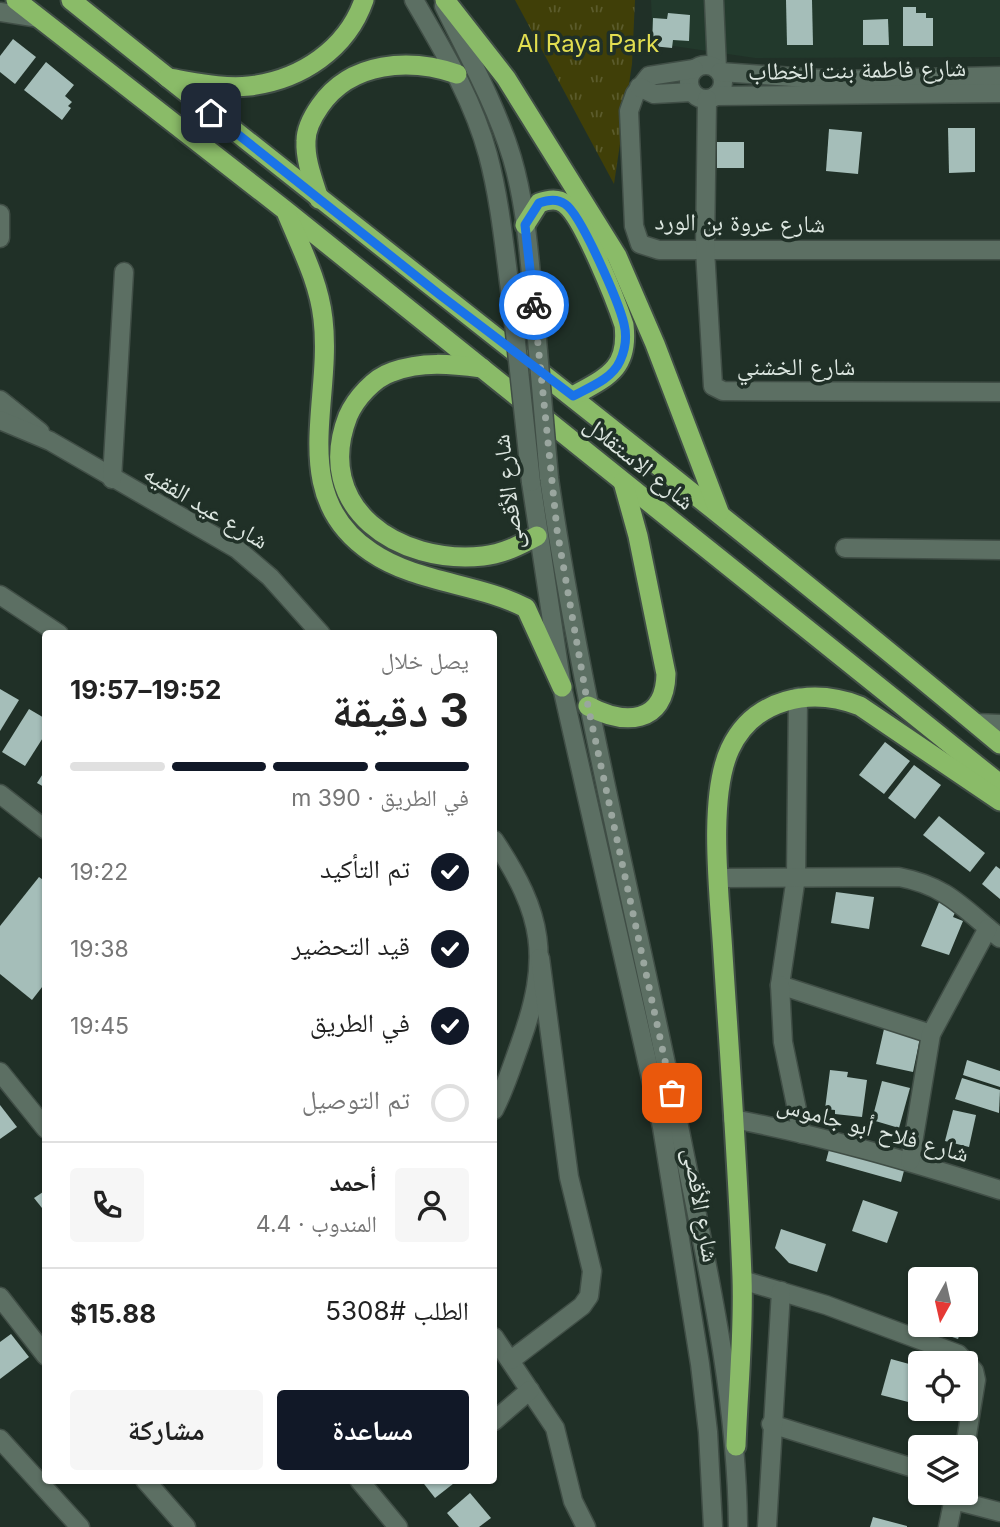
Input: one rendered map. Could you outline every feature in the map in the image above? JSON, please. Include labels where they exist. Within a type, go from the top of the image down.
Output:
[{"type":"highway","name":"شارع الاستقلال","points":[[16,0],[285,210],[1000,784]]},
{"type":"highway","name":"شارع الاستقلال","points":[[71,0],[318,199],[573,396],[1000,744]]},
{"type":"highway","points":[[168,78],[248,86],[277,80],[325,56],[346,36],[357,19],[364,0]]},
{"type":"highway","points":[[443,0],[506,78],[617,256],[655,344],[719,513]]},
{"type":"highway","points":[[318,199],[306,138],[313,117],[336,87],[360,73],[385,66],[423,65],[457,74]]},
{"type":"highway","points":[[525,225],[539,203],[558,200],[566,204],[582,227],[624,325],[625,338],[619,364],[609,376],[573,396]]},
{"type":"highway","points":[[285,210],[320,299],[324,322],[319,459],[325,498],[335,518],[351,536],[389,562],[526,608],[562,687]]},
{"type":"highway","points":[[482,368],[445,363],[416,366],[390,372],[363,392],[342,432],[338,455],[341,482],[355,508],[372,528],[399,543],[427,552],[458,558],[485,556],[512,549],[537,536]]},
{"type":"highway","points":[[588,706],[608,717],[634,719],[650,712],[666,690],[666,674],[641,548],[623,482]]},
{"type":"highway","points":[[736,1446],[742,1280],[719,878],[719,800],[729,750],[755,716],[798,697],[838,697],[860,706],[1000,801]]},
{"type":"street","name":"شارع الأقصى","points":[[414,0],[457,74],[488,153],[498,200],[537,536],[562,687],[663,1127],[700,1364],[708,1432],[713,1527]]},
{"type":"street","name":"شارع الأقصى","points":[[443,0],[497,117],[515,169],[525,225],[534,305],[549,478],[588,706],[645,961],[702,1240],[736,1446],[738,1527]]},
{"type":"street","points":[[708,69],[714,26],[714,0]]},
{"type":"street","points":[[0,12],[39,18]]},
{"type":"street","points":[[705,95],[688,80],[708,69]]},
{"type":"street","points":[[708,69],[723,83],[705,95],[654,94],[639,87],[649,76],[708,69]]},
{"type":"street","name":"شارع فاطمة بنت الخطاب","points":[[708,69],[837,80],[1000,76]]},
{"type":"street","name":"شارع عروة بن الورد","points":[[639,87],[629,111],[635,236],[640,244],[649,249],[1000,250]]},
{"type":"street","name":"شارع فاطمة بنت الخطاب","points":[[705,95],[1000,93]]},
{"type":"street","name":"شارع الخشني","points":[[705,95],[705,250],[711,382],[717,390],[1000,392]]},
{"type":"street","points":[[0,214],[0,238]]},
{"type":"street","points":[[112,478],[124,272]]},
{"type":"street","name":"شارع عيد الفقيه","points":[[0,400],[50,441]]},
{"type":"street","name":"شارع عيد الفقيه","points":[[0,419],[50,441],[246,556],[277,584],[317,630]]},
{"type":"street","points":[[845,548],[1000,550]]},
{"type":"street","points":[[0,595],[53,630]]},
{"type":"street","points":[[798,697],[796,877],[780,985],[783,1042],[802,1134]]},
{"type":"street","points":[[975,723],[1000,724]]},
{"type":"street","points":[[0,794],[42,827]]},
{"type":"street","points":[[497,845],[517,875],[528,899],[537,930],[571,1191],[592,1271],[592,1286],[582,1306],[500,1348],[555,1428],[568,1485],[586,1527]]},
{"type":"street","points":[[719,878],[899,877],[921,881],[955,900],[994,933],[931,1034],[910,1161]]},
{"type":"street","points":[[497,1102],[529,1018],[540,958]]},
{"type":"street","points":[[780,985],[931,1034]]},
{"type":"street","points":[[0,1072],[42,1124]]},
{"type":"street","name":"شارع فلاح أبو جاموس","points":[[733,1119],[910,1161],[1000,1190]]},
{"type":"street","points":[[742,1280],[826,1305],[958,1354],[971,1366],[976,1380],[967,1435]]},
{"type":"street","points":[[766,1527],[780,1291]]},
{"type":"street","points":[[0,1297],[42,1351]]},
{"type":"street","points":[[497,1418],[530,1390]]},
{"type":"street","points":[[771,1424],[908,1466]]},
{"type":"street","points":[[0,1439],[80,1527]]},
{"type":"street","points":[[148,1484],[186,1527]]},
{"type":"street","points":[[362,1484],[398,1527]]},
{"type":"street","points":[[978,1504],[1000,1512]]},
{"type":"street","points":[[948,1527],[953,1505]]},
{"type":"shaded area","points":[[651,0],[1000,0],[1000,57],[755,58],[653,43]]},
{"type":"green space","name":"Al Raya Park","points":[[515,0],[635,0],[632,64],[614,184]]},
{"type":"building","points":[[786,0],[812,0],[813,45],[787,45]]},
{"type":"building","points":[[903,7],[916,7],[916,13],[926,13],[926,18],[933,18],[933,46],[903,46]]},
{"type":"building","points":[[668,13],[690,15],[689,41],[673,40],[672,48],[652,46],[653,18],[667,19]]},
{"type":"building","points":[[888,19],[889,45],[863,45],[863,20]]},
{"type":"building","points":[[13,39],[36,57],[15,84],[0,72],[0,56]]},
{"type":"building","points":[[46,62],[74,85],[65,96],[72,102],[62,120],[24,90]]},
{"type":"building","points":[[948,128],[975,128],[975,172],[949,173]]},
{"type":"building","points":[[829,129],[862,132],[858,174],[826,171]]},
{"type":"building","points":[[717,142],[744,142],[744,168],[717,168]]},
{"type":"building","points":[[0,689],[19,700],[0,731]]},
{"type":"building","points":[[29,709],[42,717],[42,739],[25,766],[2,752]]},
{"type":"building","points":[[885,742],[910,761],[884,794],[859,775]]},
{"type":"building","points":[[914,765],[941,785],[915,819],[888,798]]},
{"type":"building","points":[[939,816],[985,853],[970,872],[923,835]]},
{"type":"building","points":[[996,866],[1000,869],[1000,899],[982,884]]},
{"type":"building","points":[[39,877],[42,879],[42,987],[32,1000],[0,974],[0,926]]},
{"type":"building","points":[[836,892],[874,897],[869,929],[831,923]]},
{"type":"building","points":[[940,900],[957,908],[953,917],[963,921],[949,955],[921,946]]},
{"type":"building","points":[[884,1029],[920,1038],[913,1072],[876,1064]]},
{"type":"building","points":[[967,1060],[1000,1071],[1000,1087],[963,1075]]},
{"type":"building","points":[[830,1070],[848,1072],[847,1077],[867,1080],[862,1117],[835,1114],[835,1110],[825,1109]]},
{"type":"building","points":[[962,1078],[1000,1090],[999,1113],[955,1099]]},
{"type":"building","points":[[882,1081],[910,1088],[899,1128],[872,1120]]},
{"type":"building","points":[[0,1105],[17,1127],[0,1139]]},
{"type":"building","points":[[953,1110],[976,1115],[969,1147],[945,1141]]},
{"type":"building","points":[[830,1146],[905,1167],[901,1182],[826,1161]]},
{"type":"building","points":[[42,1193],[42,1208],[34,1198]]},
{"type":"building","points":[[863,1200],[898,1212],[887,1243],[852,1231]]},
{"type":"building","points":[[781,1229],[826,1244],[817,1272],[789,1263],[775,1248]]},
{"type":"building","points":[[11,1334],[29,1357],[0,1379],[0,1342]]},
{"type":"building","points":[[891,1359],[908,1364],[908,1402],[881,1395]]},
{"type":"building","points":[[424,1484],[453,1484],[435,1498]]},
{"type":"building","points":[[470,1493],[491,1518],[479,1527],[459,1527],[447,1513]]},
{"type":"building","points":[[873,1517],[907,1526],[907,1527],[870,1527]]},
{"type":"way so far","points":[[534,305],[549,478],[557,530],[588,706],[672,1093]]},
{"type":"route","points":[[211,113],[440,295],[573,396],[609,376],[619,364],[625,338],[619,311],[582,227],[566,204],[558,200],[539,203],[525,225],[534,305]]}]
